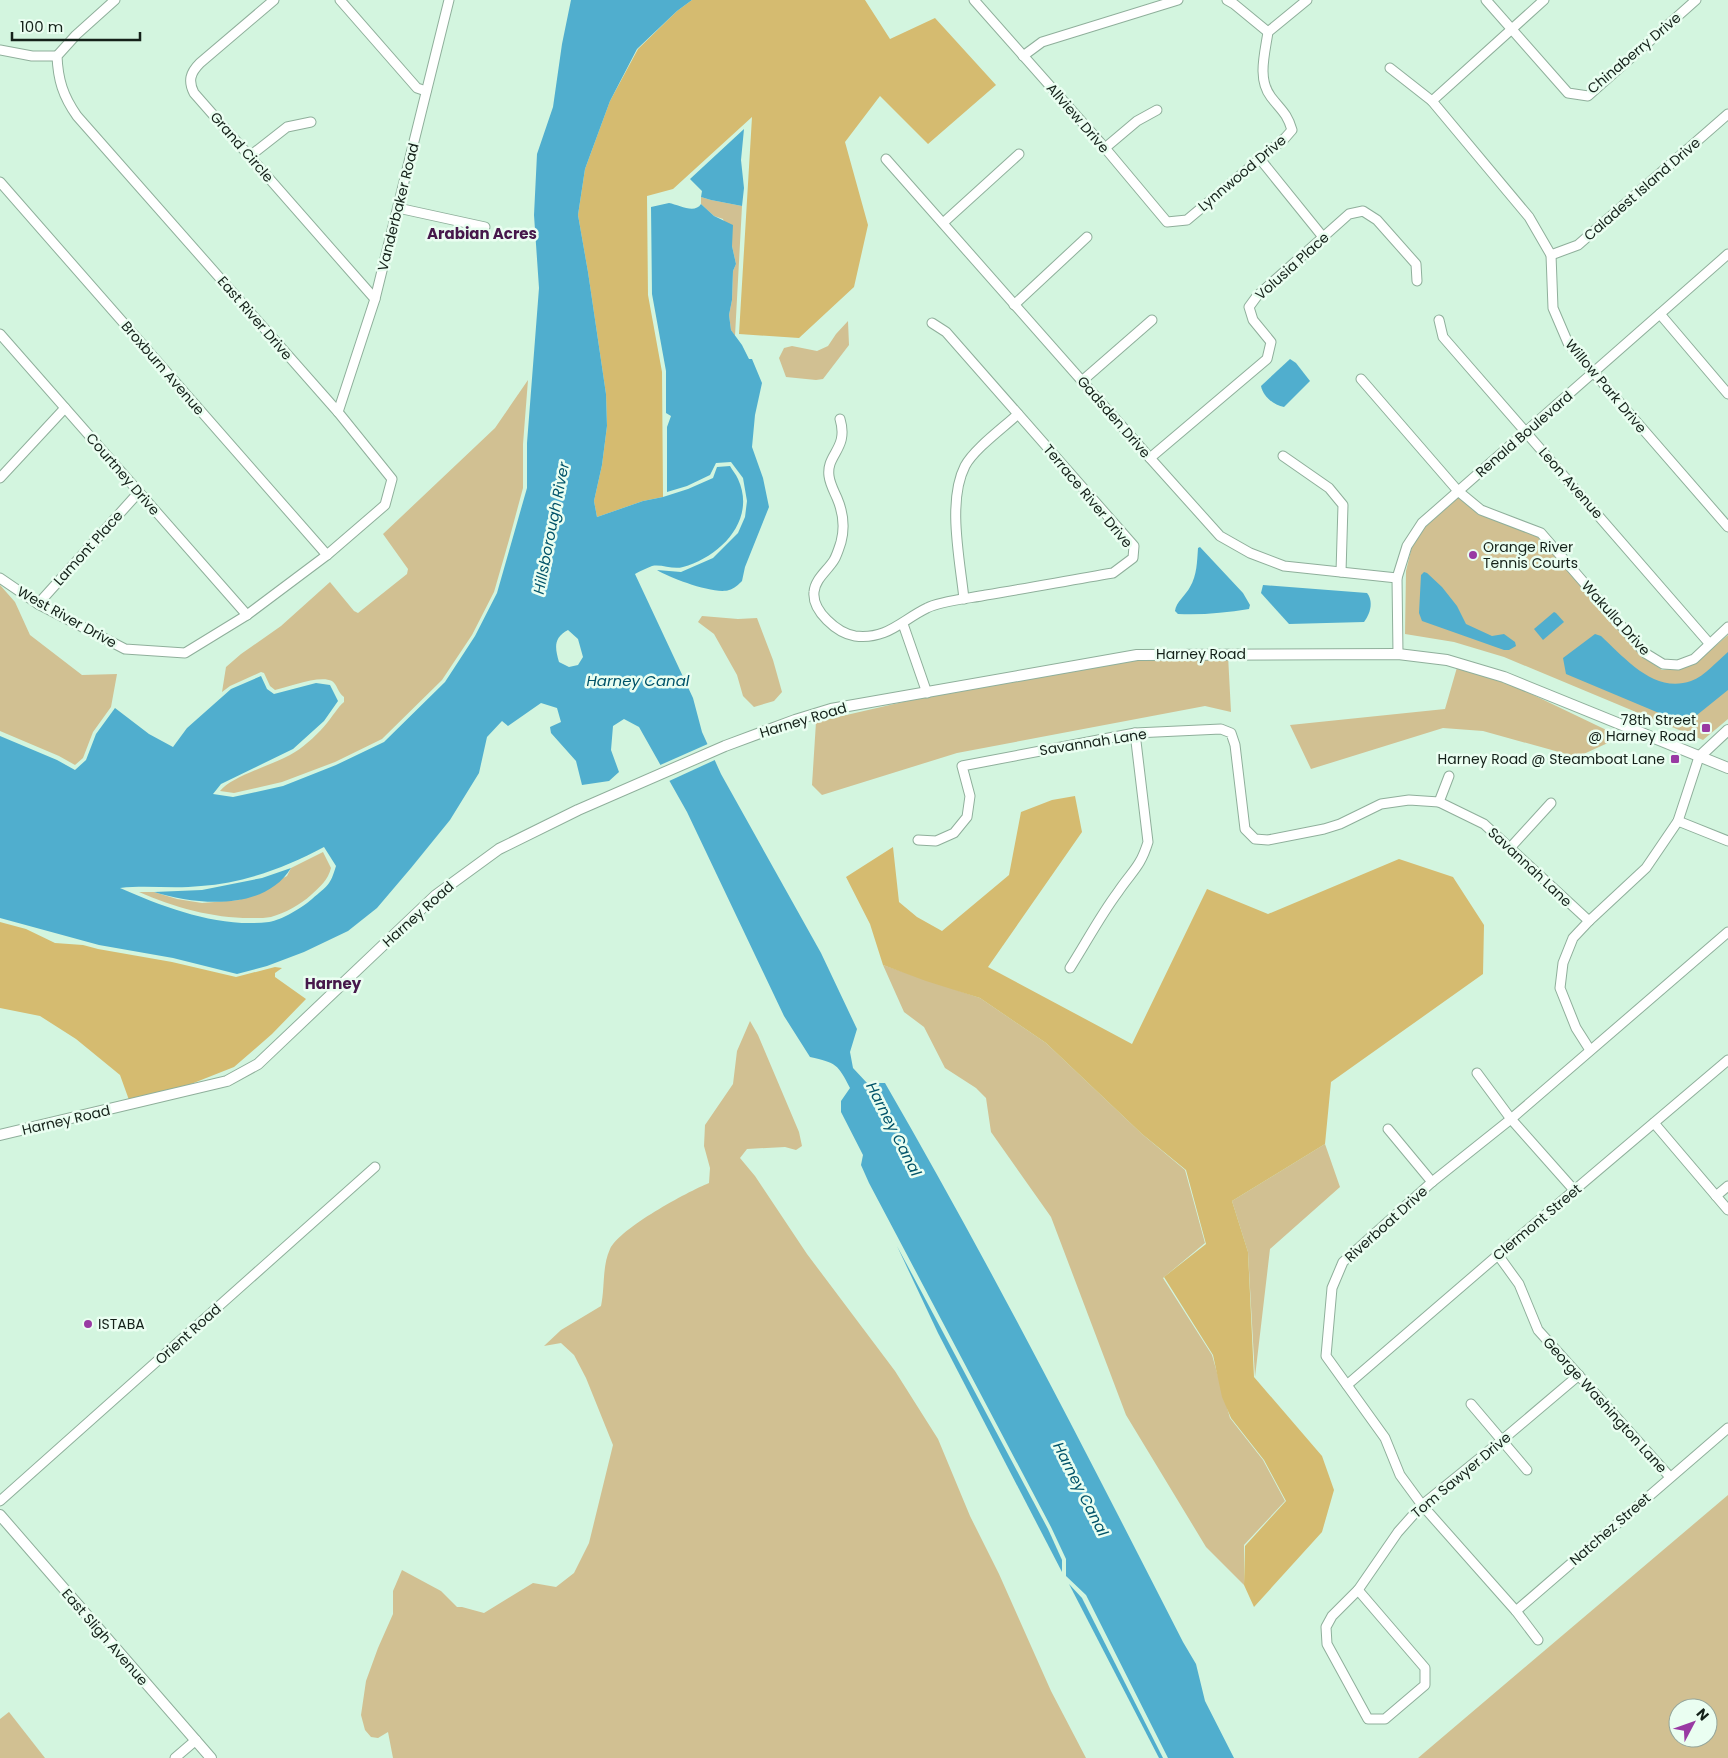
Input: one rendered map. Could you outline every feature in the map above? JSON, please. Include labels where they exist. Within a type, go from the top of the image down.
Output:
[{"type":"street","points":[[0,50],[32,56],[57,56],[76,35],[115,0]]},
{"type":"street","name":"Grand Circle","points":[[274,0],[200,63],[191,74],[190,81],[194,93],[375,299]]},
{"type":"street","points":[[340,0],[417,88],[426,91]]},
{"type":"street","name":"Vanderbaker Road","points":[[338,412],[375,299],[449,0]]},
{"type":"street","name":"Allview Drive","points":[[974,0],[1105,148],[1167,222],[1187,220]]},
{"type":"street","points":[[1023,56],[1042,42],[1178,0]]},
{"type":"street","points":[[1227,0],[1268,32],[1307,0]]},
{"type":"street","points":[[1486,0],[1511,28]]},
{"type":"street","points":[[1432,101],[1544,0]]},
{"type":"street","name":"Chinaberry Drive","points":[[1511,28],[1568,93],[1588,96],[1696,0]]},
{"type":"street","name":"Lynnwood Drive","points":[[1187,220],[1292,130],[1288,116],[1269,95],[1262,74],[1268,32]]},
{"type":"street","name":"East River Drive","points":[[57,56],[60,85],[77,116],[338,412],[392,478],[385,505],[327,555],[246,615]]},
{"type":"street","name":"Willow Park Drive","points":[[1390,68],[1432,101],[1529,217],[1550,254],[1553,308],[1568,343],[1728,527]]},
{"type":"street","points":[[1105,148],[1138,120],[1157,110]]},
{"type":"street","name":"Caladest Island Drive","points":[[1550,254],[1578,245],[1728,114]]},
{"type":"street","points":[[250,156],[287,127],[311,122]]},
{"type":"street","points":[[942,223],[1019,154]]},
{"type":"street","name":"Gadsden Drive","points":[[886,159],[1220,536],[1250,553],[1284,566],[1397,578]]},
{"type":"street","points":[[1260,159],[1323,237]]},
{"type":"street","name":"Broxburn Avenue","points":[[0,182],[327,555]]},
{"type":"street","points":[[398,208],[485,227]]},
{"type":"street","name":"Volusia Place","points":[[1150,458],[1267,359],[1271,342],[1254,320],[1249,307],[1256,296],[1349,214],[1363,211],[1377,220],[1416,264],[1417,280]]},
{"type":"street","points":[[1014,305],[1087,237]]},
{"type":"street","name":"Renald Boulevard","points":[[1398,654],[1397,578],[1407,546],[1422,523],[1660,314],[1727,258]]},
{"type":"street","points":[[1660,314],[1728,394]]},
{"type":"street","points":[[1082,381],[1152,320]]},
{"type":"street","name":"Leon Avenue","points":[[1439,320],[1443,337],[1709,643]]},
{"type":"street","name":"Terrace River Drive","points":[[840,419],[843,436],[832,460],[829,475],[842,513],[843,528],[840,545],[834,559],[817,582],[814,592],[818,607],[828,621],[845,632],[855,636],[888,632],[928,607],[1113,573],[1133,558],[1134,546],[946,332],[932,323]]},
{"type":"street","name":"Courtney Drive","points":[[0,334],[246,615]]},
{"type":"street","name":"Wakulla Drive","points":[[1361,379],[1458,491],[1481,510],[1541,533],[1645,654],[1663,664],[1678,665],[1694,659],[1728,627]]},
{"type":"street","points":[[0,478],[65,408]]},
{"type":"street","points":[[964,599],[955,512],[957,488],[966,465],[978,451],[1018,414]]},
{"type":"street","points":[[1283,456],[1329,488],[1344,504],[1341,572]]},
{"type":"street","name":"Lamont Place","points":[[38,604],[139,492]]},
{"type":"street","name":"West River Drive","points":[[0,578],[38,604],[124,649],[185,653],[246,615]]},
{"type":"street","points":[[903,624],[927,693]]},
{"type":"street","name":"Harney Road","points":[[0,1135],[227,1081],[258,1064],[436,895],[500,849],[578,810],[725,746],[794,720],[831,709],[1138,655],[1398,654],[1447,660],[1477,668],[1728,768]]},
{"type":"street","name":"Savannah Lane","points":[[918,840],[936,841],[954,833],[967,817],[970,796],[962,766],[1135,733],[1221,729],[1231,732],[1235,745],[1246,829],[1255,838],[1268,840],[1324,829],[1340,824],[1381,804],[1409,800],[1440,802],[1484,824],[1588,920]]},
{"type":"street","points":[[1590,1050],[1576,1028],[1560,988],[1563,963],[1573,938],[1588,920],[1646,868],[1678,821],[1699,757],[1728,730]]},
{"type":"street","points":[[1070,968],[1118,892],[1138,867],[1148,842],[1135,733]]},
{"type":"street","points":[[1440,802],[1449,776]]},
{"type":"street","points":[[1510,848],[1551,802]]},
{"type":"street","points":[[1678,821],[1728,841]]},
{"type":"street","name":"Riverboat Drive","points":[[1538,1640],[1516,1612],[1422,1505],[1400,1475],[1385,1438],[1326,1356],[1332,1288],[1343,1262],[1432,1182],[1511,1119],[1728,932]]},
{"type":"street","name":"Clermont Street","points":[[1347,1385],[1728,1060]]},
{"type":"street","points":[[1477,1073],[1511,1119],[1574,1190]]},
{"type":"street","points":[[1654,1123],[1728,1210]]},
{"type":"street","points":[[1388,1129],[1432,1182]]},
{"type":"street","name":"Orient Road","points":[[0,1501],[375,1167]]},
{"type":"street","points":[[1716,1196],[1728,1186]]},
{"type":"street","name":"George Washington Lane","points":[[1498,1255],[1519,1284],[1538,1330],[1670,1477]]},
{"type":"street","name":"Tom Sawyer Drive","points":[[1358,1590],[1425,1668],[1424,1686],[1385,1719],[1368,1719],[1327,1644],[1326,1627],[1332,1616],[1358,1590],[1398,1532],[1422,1505],[1579,1375]]},
{"type":"street","points":[[1471,1404],[1526,1470]]},
{"type":"street","name":"Natchez Street","points":[[1516,1612],[1728,1428]]},
{"type":"street","name":"East Sligh Avenue","points":[[0,1515],[211,1758]]},
{"type":"street","points":[[175,1758],[196,1740]]},
{"type":"shaded area","points":[[692,0],[865,0],[890,39],[935,18],[996,85],[928,144],[880,96],[845,142],[868,225],[854,287],[799,338],[739,334],[752,117],[673,189],[647,196],[648,295],[662,372],[663,497],[643,501],[597,517],[594,501],[602,465],[607,426],[606,394],[578,215],[585,169],[610,101],[638,49],[677,11]]},
{"type":"shaded area","points":[[701,197],[742,206],[735,336],[731,330],[729,315],[732,300],[733,271],[736,264],[732,246],[723,219],[714,216],[701,204]]},
{"type":"shaded area","points":[[848,321],[849,345],[823,379],[786,377],[779,358],[784,348],[792,346],[817,351],[828,346]]},
{"type":"shaded area","points":[[528,380],[523,444],[523,488],[509,540],[494,592],[472,635],[442,680],[382,739],[335,762],[282,782],[234,793],[220,791],[235,780],[287,756],[308,743],[344,702],[344,697],[332,681],[312,680],[275,690],[270,686],[264,673],[261,672],[230,686],[222,692],[226,667],[281,626],[330,582],[354,611],[358,613],[407,574],[408,569],[383,534],[495,428]]},
{"type":"shaded area","points":[[1458,495],[1540,537],[1642,656],[1662,670],[1680,668],[1698,661],[1728,635],[1728,719],[1703,740],[1504,657],[1454,642],[1405,634],[1406,571],[1412,546],[1425,525]]},
{"type":"shaded area","points":[[0,585],[15,602],[30,635],[82,675],[117,674],[111,707],[93,732],[83,758],[75,765],[59,756],[0,731]]},
{"type":"shaded area","points":[[702,616],[738,619],[757,618],[773,660],[782,692],[774,701],[754,707],[743,696],[737,675],[714,634],[698,622]]},
{"type":"shaded area","points":[[1228,655],[1231,712],[1205,706],[957,753],[822,795],[812,785],[816,722],[942,693],[1119,659]]},
{"type":"shaded area","points":[[1458,664],[1504,681],[1621,737],[1577,757],[1483,731],[1443,728],[1311,769],[1290,725],[1445,709]]},
{"type":"shaded area","points":[[1075,796],[1082,832],[988,967],[1132,1044],[1207,889],[1268,914],[1399,859],[1453,877],[1484,925],[1483,974],[1331,1082],[1325,1144],[1232,1201],[1248,1252],[1254,1377],[1322,1456],[1334,1490],[1322,1532],[1254,1607],[1244,1585],[1245,1546],[1286,1501],[1264,1460],[1231,1418],[1222,1397],[1213,1355],[1164,1277],[1206,1244],[1186,1170],[1142,1134],[1046,1043],[980,998],[883,965],[870,924],[846,877],[893,847],[899,902],[917,917],[942,931],[1009,875],[1021,812],[1052,800]]},
{"type":"shaded area","points":[[323,852],[331,868],[323,883],[297,905],[271,917],[225,917],[181,908],[139,892],[154,892],[177,899],[202,903],[239,900],[287,876],[291,868]]},
{"type":"shaded area","points":[[0,922],[26,929],[55,943],[83,945],[172,962],[236,977],[275,967],[282,968],[275,973],[275,977],[306,999],[272,1034],[234,1067],[186,1086],[129,1100],[120,1075],[76,1039],[40,1016],[0,1008]]},
{"type":"shaded area","points":[[883,965],[980,998],[1046,1043],[1142,1134],[1185,1170],[1205,1243],[1163,1278],[1212,1355],[1230,1418],[1263,1460],[1285,1501],[1244,1545],[1244,1585],[1206,1547],[1126,1415],[1051,1217],[991,1132],[986,1098],[976,1088],[945,1068],[924,1027],[904,1012]]},
{"type":"shaded area","points":[[750,1021],[758,1035],[799,1132],[802,1146],[796,1150],[785,1147],[747,1149],[740,1158],[755,1176],[807,1254],[895,1371],[938,1439],[970,1516],[999,1574],[1051,1691],[1086,1758],[393,1758],[388,1732],[378,1738],[371,1737],[365,1730],[361,1715],[366,1681],[393,1614],[393,1591],[402,1570],[441,1591],[457,1607],[484,1613],[533,1583],[556,1587],[574,1573],[589,1543],[613,1445],[586,1378],[574,1355],[561,1343],[544,1346],[561,1330],[601,1306],[607,1256],[616,1241],[640,1221],[709,1183],[710,1168],[704,1146],[705,1125],[733,1084],[737,1051]]},
{"type":"shaded area","points":[[1325,1144],[1340,1187],[1270,1249],[1255,1377],[1248,1252],[1232,1201]]},
{"type":"shaded area","points":[[1728,1495],[1728,1758],[1418,1758]]},
{"type":"shaded area","points":[[9,1712],[45,1758],[0,1758],[0,1719]]},
{"type":"water","points":[[571,0],[692,0],[677,11],[637,49],[610,101],[585,169],[578,215],[606,394],[607,426],[602,465],[594,501],[597,517],[643,501],[688,489],[713,478],[717,467],[730,466],[737,477],[743,494],[743,509],[732,535],[722,546],[697,562],[683,567],[652,566],[635,574],[693,698],[702,732],[721,774],[821,953],[857,1029],[850,1052],[853,1068],[867,1083],[885,1083],[963,1221],[1196,1664],[1205,1701],[1234,1758],[1168,1758],[1086,1595],[1066,1576],[1066,1559],[1051,1527],[869,1183],[861,1165],[863,1155],[841,1112],[841,1101],[850,1088],[839,1069],[831,1063],[810,1057],[784,1016],[687,812],[639,727],[624,719],[613,726],[611,750],[619,772],[609,781],[582,785],[576,761],[551,733],[550,727],[561,722],[557,708],[541,703],[508,726],[502,721],[487,737],[479,773],[450,820],[377,908],[348,931],[304,952],[267,966],[237,974],[173,958],[99,945],[0,918],[0,736],[57,760],[75,770],[86,760],[96,734],[115,708],[149,734],[173,747],[187,728],[231,689],[261,676],[267,689],[274,694],[316,683],[330,685],[338,701],[324,721],[293,749],[221,784],[213,794],[233,797],[283,786],[336,765],[384,742],[445,682],[475,636],[497,593],[527,488],[527,443],[539,288],[534,215],[537,154],[553,107],[562,44]],"holes":[[[568,630],[578,639],[583,657],[578,665],[569,667],[559,662],[556,648],[560,636]],[[324,847],[336,866],[328,885],[298,909],[280,919],[269,922],[231,922],[193,915],[156,903],[120,888],[191,887],[249,878],[295,861]]]},
{"type":"water","points":[[744,129],[741,160],[744,188],[742,206],[701,197],[702,191],[690,179]]},
{"type":"water","points":[[669,203],[691,209],[701,204],[714,216],[733,225],[732,246],[736,264],[733,271],[732,300],[729,315],[731,330],[749,359],[752,359],[762,383],[755,415],[752,447],[763,478],[769,507],[745,567],[742,581],[735,588],[729,590],[722,591],[703,588],[657,570],[681,572],[713,558],[738,533],[745,517],[747,501],[743,478],[731,462],[716,463],[710,475],[687,486],[667,492],[667,427],[671,416],[666,413],[666,371],[652,294],[651,207]]},
{"type":"water","points":[[1290,359],[1296,363],[1310,381],[1284,407],[1269,400],[1261,386]]},
{"type":"water","points":[[1200,547],[1243,593],[1250,605],[1249,609],[1196,614],[1178,614],[1175,611],[1194,578],[1198,548]]},
{"type":"water","points":[[1424,572],[1442,587],[1457,606],[1466,624],[1492,636],[1504,634],[1515,642],[1516,646],[1509,650],[1504,650],[1422,621],[1419,613],[1421,575]]},
{"type":"water","points":[[1263,585],[1367,593],[1370,600],[1370,608],[1364,622],[1289,624],[1261,593]]},
{"type":"water","points":[[1554,612],[1564,622],[1543,640],[1534,629]]},
{"type":"water","points":[[1595,634],[1601,636],[1641,672],[1665,683],[1677,684],[1696,679],[1728,652],[1728,690],[1697,715],[1678,721],[1566,674],[1563,658]]},
{"type":"water","points":[[291,868],[279,882],[264,892],[247,898],[209,902],[171,897],[154,892],[202,890],[262,878]]},
{"type":"water","points":[[897,1246],[1048,1529],[1062,1560],[1062,1572],[938,1333]]},
{"type":"water","points":[[1069,1584],[1082,1598],[1163,1758],[1159,1758]]},
{"type":"pier","points":[[710,743],[717,759],[667,782],[658,766]]},
{"type":"place","name":"Orange River Tennis Courts","points":[[1473,555]]},
{"type":"place","name":"78th Street @ Harney Road","points":[[1706,728]]},
{"type":"place","name":"Harney Road @ Steamboat Lane","points":[[1675,759]]},
{"type":"place","name":"ISTABA","points":[[88,1324]]},
{"type":"district","name":"Arabian Acres","points":[[482,233]]},
{"type":"district","name":"Harney","points":[[333,983]]},
{"type":"water label","name":"Hillsborough River","points":[[551,528]]},
{"type":"water label","name":"Harney Canal","points":[[638,680]]},
{"type":"water label","name":"Harney Canal","points":[[894,1129]]},
{"type":"water label","name":"Harney Canal","points":[[1081,1489]]}]
